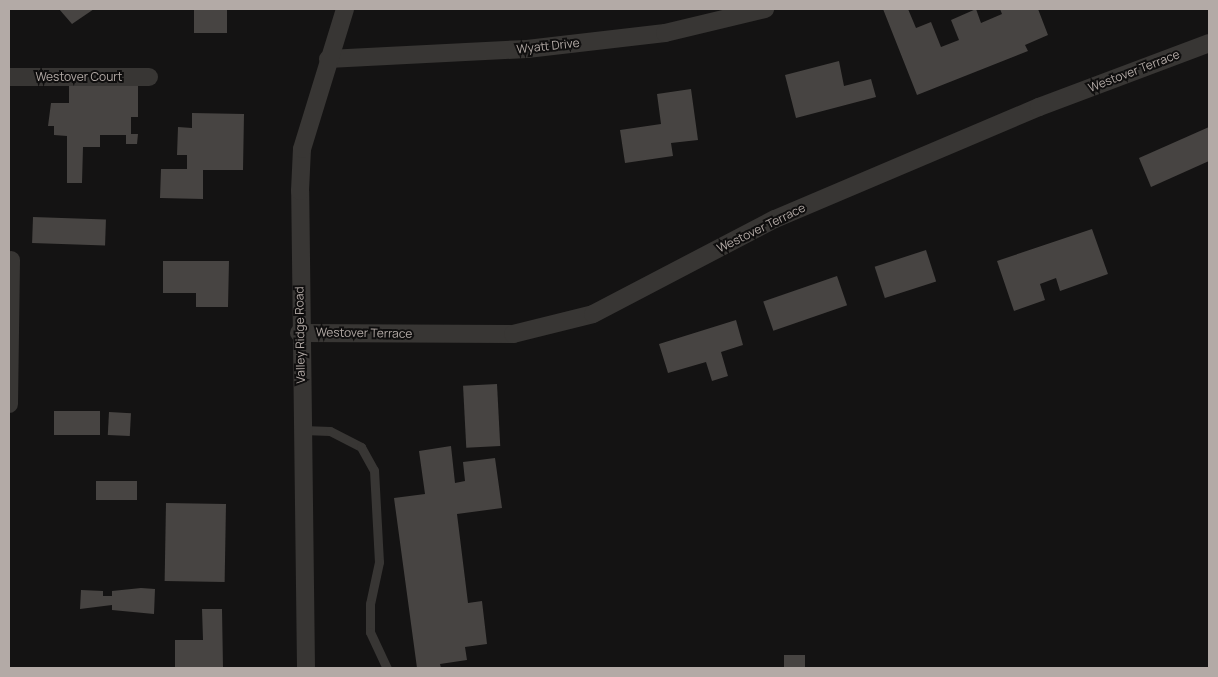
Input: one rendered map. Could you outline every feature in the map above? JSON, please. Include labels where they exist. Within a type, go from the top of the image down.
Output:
[{"type":"street","name":"Valley Ridge Road","points":[[306,668],[303,430],[299,333],[302,149],[328,59],[345,9]]},
{"type":"street","name":"Wyatt Drive","points":[[328,59],[537,48],[665,33],[765,9]]},
{"type":"street","name":"Westover Terrace","points":[[299,333],[513,334],[593,314],[775,219],[1039,107],[1209,42]]},
{"type":"street","name":"Westover Court","points":[[9,78],[149,77]]},
{"type":"street","points":[[9,404],[12,260]]},
{"type":"lane","points":[[303,430],[330,431],[361,446],[374,470],[379,562],[370,604],[370,632],[387,668]]},
{"type":"building","points":[[59,9],[94,9],[72,24]]},
{"type":"building","points":[[194,9],[227,9],[227,33],[194,33]]},
{"type":"building","points":[[883,9],[908,9],[916,28],[931,22],[941,47],[959,40],[951,20],[976,9],[981,23],[1002,14],[1000,9],[1038,9],[1048,35],[1025,45],[1028,51],[917,95]]},
{"type":"building","points":[[839,61],[844,86],[871,79],[876,97],[796,118],[785,75]]},
{"type":"building","points":[[69,79],[138,80],[138,117],[131,117],[131,134],[138,134],[137,144],[126,144],[126,135],[100,135],[100,147],[83,147],[82,183],[67,183],[67,136],[54,135],[54,126],[48,126],[51,103],[69,103]]},
{"type":"building","points":[[691,89],[698,140],[671,143],[673,156],[625,163],[620,130],[661,124],[657,94]]},
{"type":"building","points":[[192,113],[244,114],[243,170],[203,170],[203,199],[160,198],[161,169],[187,169],[187,155],[177,155],[178,127],[192,128]]},
{"type":"building","points":[[1209,127],[1209,161],[1151,187],[1139,158]]},
{"type":"building","points":[[33,217],[106,220],[105,246],[32,243]]},
{"type":"building","points":[[1092,229],[1108,274],[1060,291],[1056,278],[1040,284],[1045,300],[1014,311],[997,261]]},
{"type":"building","points":[[926,250],[936,281],[885,298],[875,267]]},
{"type":"building","points":[[163,261],[229,261],[228,307],[196,307],[196,293],[163,293]]},
{"type":"building","points":[[837,276],[847,305],[773,331],[763,301]]},
{"type":"building","points":[[736,320],[743,345],[721,352],[728,376],[712,381],[706,362],[668,373],[659,344]]},
{"type":"building","points":[[497,384],[500,446],[466,448],[463,386]]},
{"type":"building","points":[[54,411],[100,411],[100,435],[54,435]]},
{"type":"building","points":[[109,412],[131,413],[130,436],[108,435]]},
{"type":"building","points":[[451,446],[455,483],[465,481],[463,462],[495,458],[502,508],[457,514],[468,603],[482,601],[487,644],[465,647],[467,660],[440,664],[441,668],[417,668],[394,498],[425,494],[419,451]]},
{"type":"building","points":[[96,481],[137,481],[137,500],[96,500]]},
{"type":"building","points":[[166,503],[226,504],[225,582],[165,581]]},
{"type":"building","points":[[141,588],[155,589],[154,614],[112,610],[112,605],[80,609],[81,590],[103,591],[103,596],[112,596],[112,591]]},
{"type":"building","points":[[202,609],[222,609],[223,668],[175,668],[175,640],[203,640]]},
{"type":"building","points":[[784,655],[805,655],[805,668],[784,668]]}]
